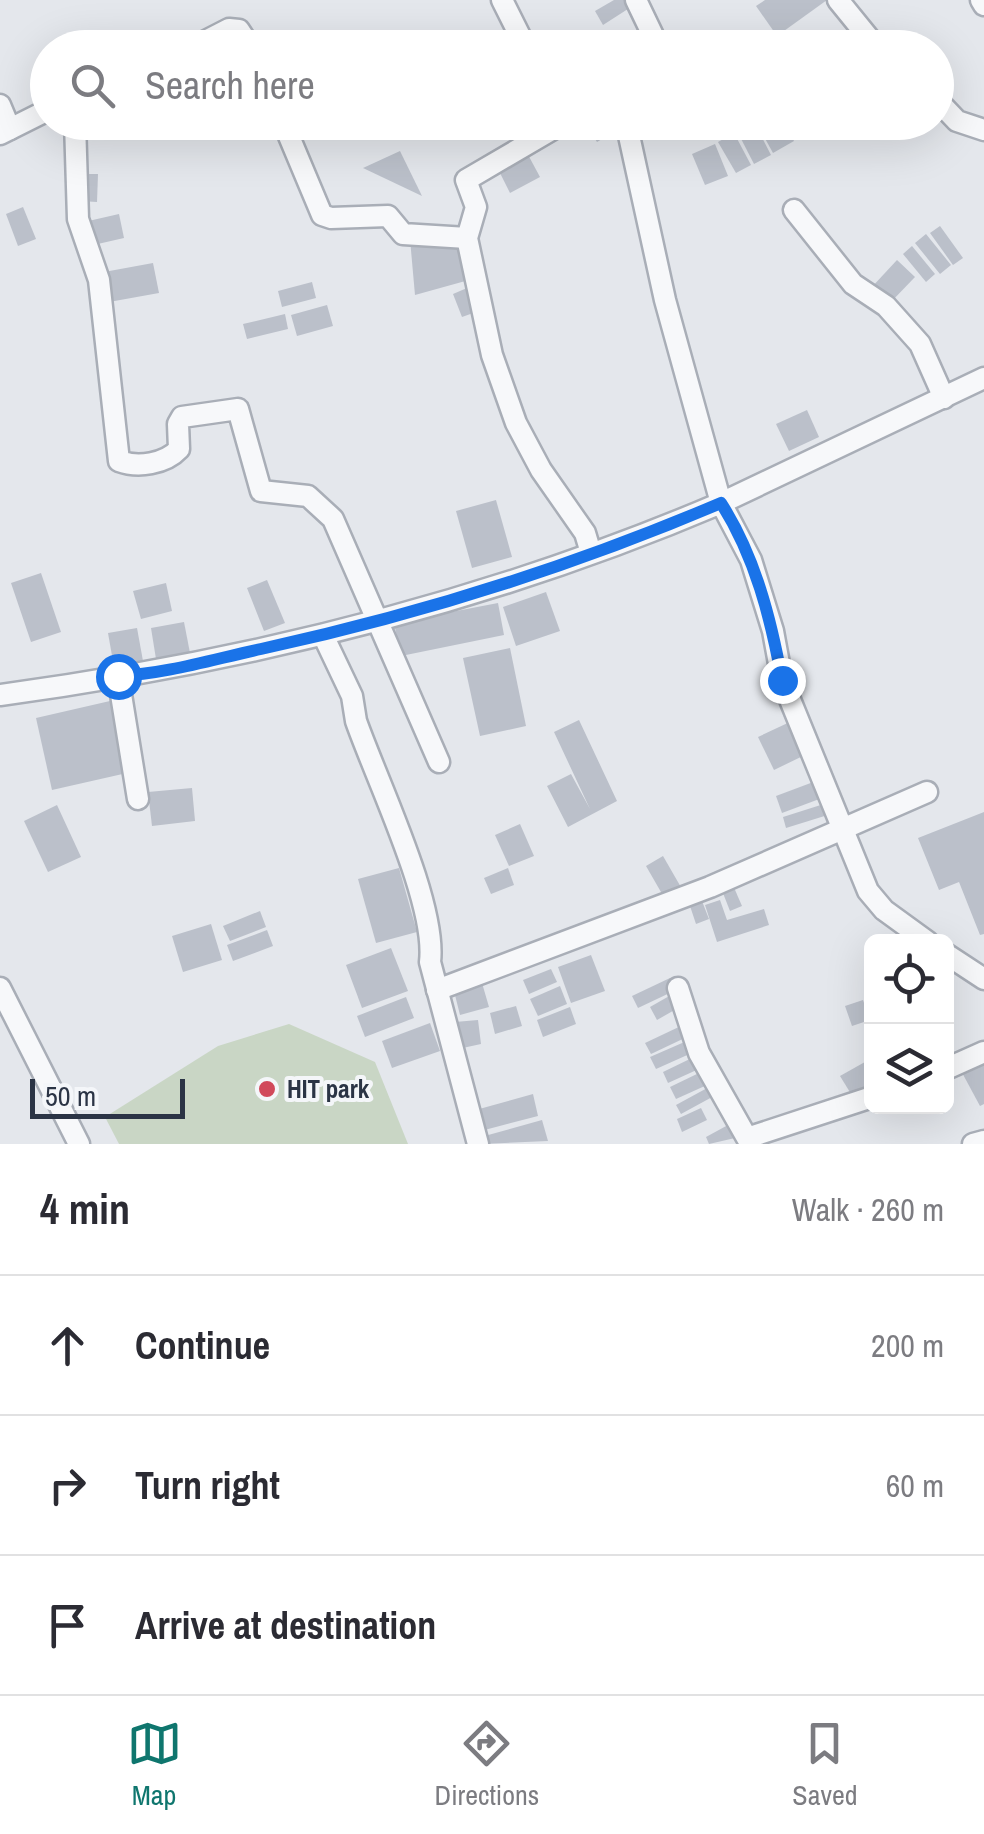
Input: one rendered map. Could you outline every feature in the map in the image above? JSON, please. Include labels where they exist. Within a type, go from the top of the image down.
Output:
[{"type":"street","points":[[502,0],[517,30]]},
{"type":"street","points":[[636,0],[650,30]]},
{"type":"street","points":[[838,0],[862,30]]},
{"type":"street","points":[[0,105],[5,132],[30,119]]},
{"type":"street","points":[[954,117],[984,130]]},
{"type":"street","points":[[76,140],[78,220],[99,280],[119,461],[136,466],[172,456],[178,449],[178,424],[182,418],[238,408],[261,491],[308,496],[333,520],[380,619],[439,762]]},
{"type":"street","points":[[291,140],[322,214],[332,218],[388,216],[404,234],[467,238]]},
{"type":"street","points":[[534,140],[466,180],[476,206],[467,238],[492,355],[516,423],[541,470],[584,533],[592,553]]},
{"type":"street","points":[[630,140],[665,300],[721,503],[750,560],[773,631],[782,680],[868,891],[884,910],[917,934]]},
{"type":"street","points":[[794,210],[853,284],[886,306],[920,344],[944,398]]},
{"type":"street","points":[[0,695],[141,675],[323,634],[508,582],[721,503],[984,378]]},
{"type":"street","points":[[323,634],[352,696],[356,721],[421,898],[432,941],[430,962],[478,1144]]},
{"type":"street","points":[[118,676],[138,799]]},
{"type":"street","points":[[437,990],[710,887],[926,792]]},
{"type":"street","points":[[954,959],[984,980]]},
{"type":"street","points":[[0,988],[79,1144]]},
{"type":"street","points":[[678,988],[698,1050],[747,1138],[864,1099]]},
{"type":"street","points":[[954,1065],[984,1052]]},
{"type":"street","points":[[974,1144],[984,1141]]},
{"type":"green space","name":"HIT park","points":[[289,1024],[375,1062],[408,1144],[119,1144],[105,1117],[218,1046]]},
{"type":"building","points":[[614,0],[627,0],[631,7],[603,25],[595,11]]},
{"type":"building","points":[[765,0],[827,0],[785,30],[773,30],[756,6]]},
{"type":"building","points":[[738,140],[751,165],[736,173],[718,142]]},
{"type":"building","points":[[742,140],[763,140],[771,155],[754,164]]},
{"type":"building","points":[[766,140],[794,140],[794,141],[773,153]]},
{"type":"building","points":[[715,144],[728,176],[705,185],[692,154]]},
{"type":"building","points":[[400,151],[422,196],[363,168]]},
{"type":"building","points":[[526,151],[540,177],[510,193],[497,167]]},
{"type":"building","points":[[81,174],[98,174],[97,202],[80,201]]},
{"type":"building","points":[[23,207],[36,239],[18,246],[6,214]]},
{"type":"building","points":[[119,214],[124,238],[89,246],[84,222]]},
{"type":"building","points":[[940,226],[963,258],[953,265],[930,233]]},
{"type":"building","points":[[926,234],[951,265],[940,274],[915,243]]},
{"type":"building","points":[[410,239],[457,239],[469,280],[415,295]]},
{"type":"building","points":[[912,246],[935,274],[926,282],[903,254]]},
{"type":"building","points":[[897,260],[915,277],[889,304],[871,288]]},
{"type":"building","points":[[153,263],[159,293],[109,302],[104,272]]},
{"type":"building","points":[[312,282],[316,298],[282,307],[278,291]]},
{"type":"building","points":[[467,288],[476,312],[462,317],[453,294]]},
{"type":"building","points":[[327,305],[333,326],[297,336],[291,315]]},
{"type":"building","points":[[285,314],[288,329],[247,339],[243,324]]},
{"type":"building","points":[[807,410],[819,437],[789,451],[776,424]]},
{"type":"building","points":[[496,500],[512,557],[472,568],[456,511]]},
{"type":"building","points":[[41,573],[61,632],[31,642],[11,583]]},
{"type":"building","points":[[267,580],[285,623],[264,631],[247,588]]},
{"type":"building","points":[[166,583],[172,611],[141,619],[133,591]]},
{"type":"building","points":[[546,592],[560,631],[516,646],[503,607]]},
{"type":"building","points":[[498,603],[504,635],[401,656],[394,623]]},
{"type":"building","points":[[184,622],[190,653],[156,659],[151,628]]},
{"type":"building","points":[[137,628],[143,661],[114,667],[108,633]]},
{"type":"building","points":[[510,648],[526,726],[480,736],[463,658]]},
{"type":"building","points":[[110,701],[127,773],[52,790],[36,718]]},
{"type":"building","points":[[579,720],[617,801],[568,827],[547,786],[571,774],[590,809],[554,732]]},
{"type":"building","points":[[792,721],[807,754],[774,770],[758,737]]},
{"type":"building","points":[[816,781],[822,798],[782,813],[776,796]]},
{"type":"building","points":[[192,788],[195,821],[152,826],[148,792]]},
{"type":"building","points":[[827,803],[831,814],[786,828],[783,817]]},
{"type":"building","points":[[57,805],[81,857],[48,872],[24,821]]},
{"type":"building","points":[[984,812],[984,934],[980,935],[959,882],[939,890],[918,838]]},
{"type":"building","points":[[520,824],[534,856],[509,866],[495,835]]},
{"type":"building","points":[[663,856],[682,889],[665,899],[646,866]]},
{"type":"building","points":[[399,868],[417,932],[376,943],[358,879]]},
{"type":"building","points":[[508,868],[514,885],[491,894],[484,878]]},
{"type":"building","points":[[732,883],[742,906],[730,911],[721,888]]},
{"type":"building","points":[[700,896],[709,919],[696,924],[688,900]]},
{"type":"building","points":[[720,900],[727,920],[764,909],[769,925],[717,942],[705,905]]},
{"type":"building","points":[[260,911],[266,927],[230,941],[223,926]]},
{"type":"building","points":[[211,924],[222,960],[183,972],[172,936]]},
{"type":"building","points":[[267,930],[273,946],[233,961],[227,945]]},
{"type":"building","points":[[391,948],[408,991],[362,1008],[346,965]]},
{"type":"building","points":[[591,955],[605,991],[571,1003],[558,967]]},
{"type":"building","points":[[551,969],[557,982],[529,994],[523,980]]},
{"type":"building","points":[[670,978],[676,990],[638,1008],[632,996]]},
{"type":"building","points":[[482,983],[489,1007],[460,1015],[454,991]]},
{"type":"building","points":[[560,986],[567,1004],[538,1016],[530,999]]},
{"type":"building","points":[[671,995],[678,1008],[657,1020],[650,1007]]},
{"type":"building","points":[[406,997],[414,1018],[365,1037],[357,1016]]},
{"type":"building","points":[[863,1000],[864,1022],[852,1026],[845,1006]]},
{"type":"building","points":[[516,1006],[522,1026],[495,1034],[490,1013]]},
{"type":"building","points":[[570,1007],[576,1024],[543,1037],[537,1020]]},
{"type":"building","points":[[478,1020],[481,1044],[458,1049],[455,1022]]},
{"type":"building","points":[[430,1023],[440,1051],[392,1068],[382,1041]]},
{"type":"building","points":[[683,1025],[689,1036],[651,1054],[645,1043]]},
{"type":"building","points":[[689,1040],[694,1052],[656,1069],[650,1057]]},
{"type":"building","points":[[696,1056],[701,1068],[668,1083],[663,1072]]},
{"type":"building","points":[[984,1056],[984,1104],[980,1106],[959,1067]]},
{"type":"building","points":[[864,1062],[864,1097],[856,1102],[840,1076]]},
{"type":"building","points":[[701,1072],[707,1085],[676,1099],[670,1087]]},
{"type":"building","points":[[709,1087],[714,1096],[681,1114],[676,1105]]},
{"type":"building","points":[[533,1094],[538,1116],[477,1132],[472,1111]]},
{"type":"building","points":[[701,1108],[707,1120],[682,1132],[677,1119]]},
{"type":"building","points":[[542,1120],[548,1141],[483,1144],[481,1137]]},
{"type":"building","points":[[728,1125],[735,1138],[709,1144],[706,1137]]},
{"type":"place","name":"HIT park","points":[[267,1089]]},
{"type":"route","points":[[118,676],[141,675],[302,640],[437,604],[620,544],[721,503],[750,560],[773,631],[782,680]]}]
